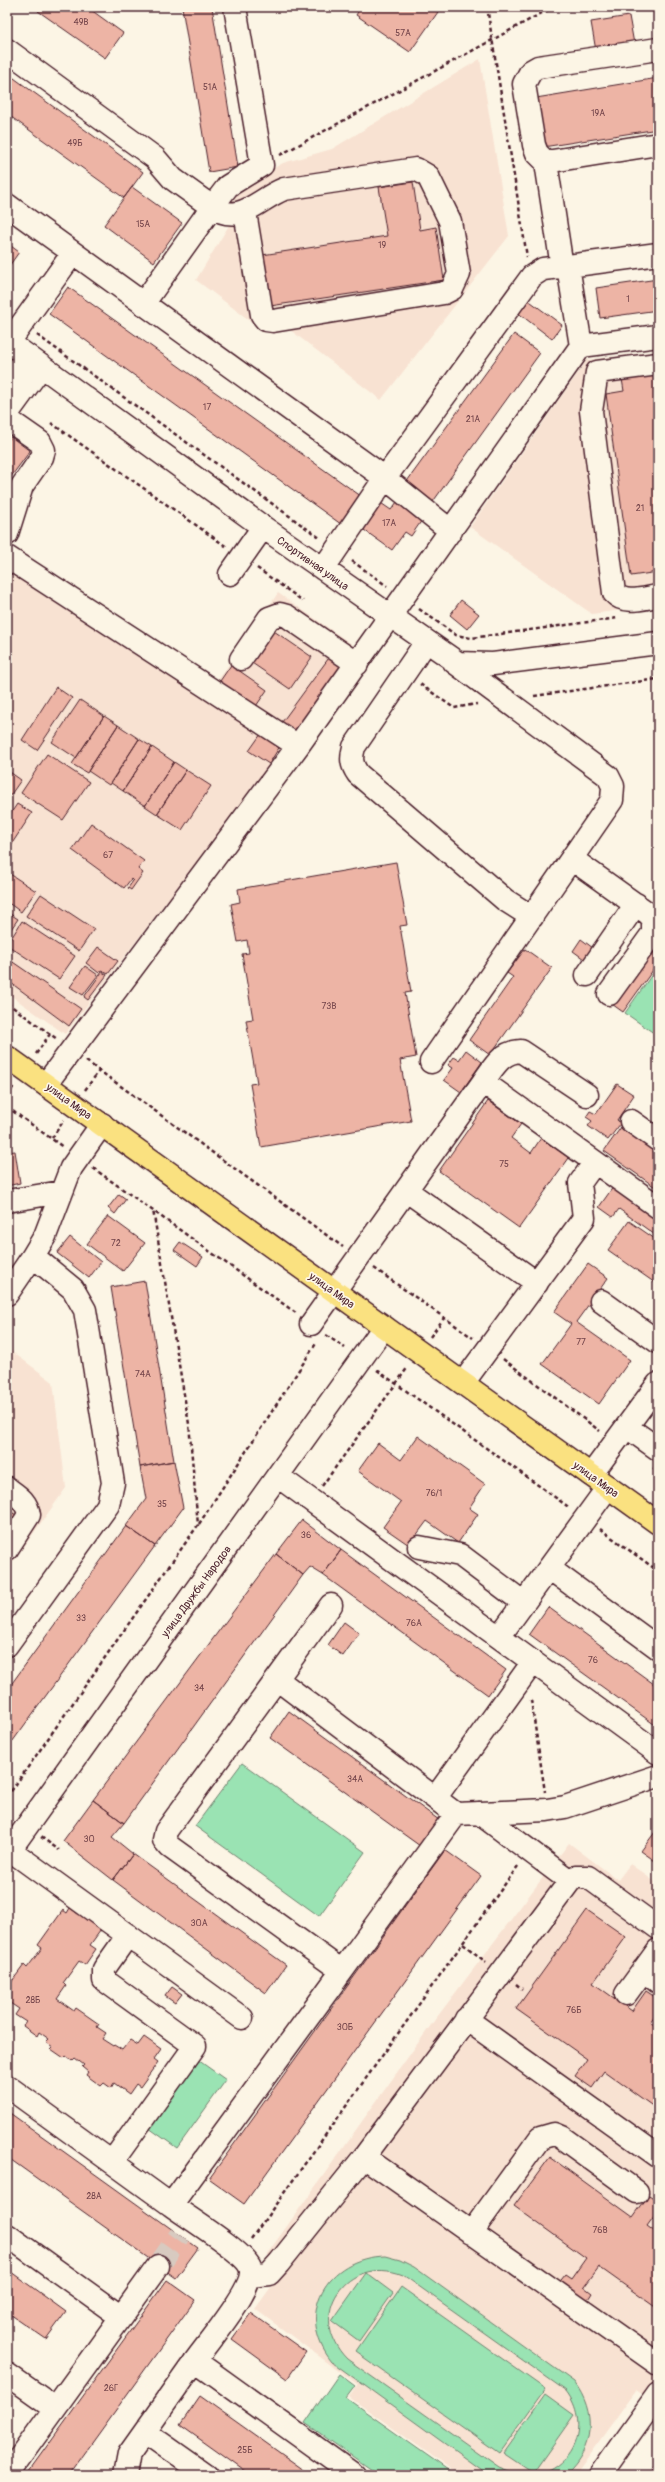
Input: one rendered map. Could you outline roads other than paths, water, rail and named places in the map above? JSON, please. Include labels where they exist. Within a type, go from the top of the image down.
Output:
[{"type":"main road","name":"улица Мира","points":[[7,1056],[658,1523]]},
{"type":"street","points":[[143,304],[228,186],[262,165],[235,7]]},
{"type":"street","points":[[46,1084],[298,746],[581,346],[546,162],[537,153],[534,145],[526,92],[526,77],[531,71],[538,68],[658,49]]},
{"type":"street","points":[[7,50],[155,158],[173,179],[224,215],[245,212],[269,195],[284,189],[421,170],[428,176],[449,217],[459,274],[452,289],[444,293],[266,320],[262,315],[245,212]]},
{"type":"street","points":[[546,162],[658,144]]},
{"type":"street","points":[[7,205],[385,478],[451,531]]},
{"type":"street","points":[[8,342],[73,253]]},
{"type":"street","points":[[323,570],[385,478],[532,276],[543,269],[658,254]]},
{"type":"street","points":[[581,346],[658,336]]},
{"type":"street","name":"Спортивная улица","points":[[8,342],[263,527],[450,659],[466,664],[493,664],[658,643]]},
{"type":"street","points":[[7,383],[35,361]]},
{"type":"street","points":[[7,414],[35,361]]},
{"type":"street","points":[[658,364],[596,372],[591,411],[614,593],[619,598],[627,600],[658,596]]},
{"type":"street","points":[[7,419],[40,442],[44,450],[42,457],[22,486],[7,534]]},
{"type":"street","points":[[230,574],[263,527]]},
{"type":"street","points":[[7,557],[298,746]]},
{"type":"street","points":[[241,659],[269,618],[280,614],[287,616],[357,664]]},
{"type":"street","points":[[426,642],[354,747],[351,756],[352,766],[358,774],[505,900],[532,917]]},
{"type":"street","points":[[430,1062],[612,800],[613,786],[608,776],[450,659]]},
{"type":"street","points":[[572,859],[636,904],[653,920],[653,933],[609,994]]},
{"type":"street","points":[[587,975],[636,904]]},
{"type":"street","points":[[317,1329],[334,1292],[502,1056],[511,1051],[521,1051],[587,1095]]},
{"type":"street","points":[[483,1082],[658,1207]]},
{"type":"street","points":[[631,1120],[658,1140]]},
{"type":"street","points":[[7,1294],[46,1236],[61,1192],[78,1157],[102,1124]]},
{"type":"street","points":[[463,1383],[584,1218],[580,1183],[595,1162]]},
{"type":"street","points":[[407,1191],[537,1284]]},
{"type":"street","points":[[7,1201],[61,1192]]},
{"type":"street","points":[[7,1644],[108,1505],[112,1494],[113,1484],[85,1310],[80,1297],[73,1289],[33,1256]]},
{"type":"street","points":[[601,1301],[658,1342]]},
{"type":"street","name":"улица Дружбы Народов","points":[[8,1852],[279,1477],[384,1327]]},
{"type":"street","points":[[499,1637],[585,1519],[621,1434],[658,1384]]},
{"type":"street","points":[[621,1434],[655,1458]]},
{"type":"street","points":[[279,1477],[499,1637],[530,1667],[658,1753]]},
{"type":"street","points":[[7,1488],[23,1500],[28,1506],[29,1515],[7,1549]]},
{"type":"street","points":[[419,1547],[460,1555],[524,1603]]},
{"type":"street","points":[[549,1568],[658,1648]]},
{"type":"street","points":[[331,1605],[278,1680],[166,1831],[164,1840],[170,1847],[342,1971]]},
{"type":"street","points":[[436,1797],[530,1667]]},
{"type":"street","points":[[278,1680],[436,1797],[456,1814],[548,1810],[565,1807],[658,1776]]},
{"type":"street","points":[[479,1813],[570,1881]]},
{"type":"street","points":[[171,2205],[456,1814]]},
{"type":"street","points":[[8,1852],[128,1935],[242,2018]]},
{"type":"street","points":[[251,2276],[263,2275],[273,2271],[364,2157],[570,1881],[575,1877],[588,1877],[658,1928]]},
{"type":"street","points":[[112,2162],[194,2046],[104,1980],[104,1969],[128,1935]]},
{"type":"street","points":[[626,1994],[651,1976],[658,1950]]},
{"type":"street","points":[[466,2019],[658,2156]]},
{"type":"street","points":[[7,2086],[171,2205],[186,2227],[240,2255],[250,2268],[251,2276],[245,2291],[129,2454],[125,2475]]},
{"type":"street","points":[[471,2232],[540,2138],[546,2134],[561,2137],[637,2192]]},
{"type":"street","points":[[364,2157],[658,2364]]},
{"type":"street","points":[[7,2235],[121,2317]]},
{"type":"street","points":[[7,2475],[158,2266]]},
{"type":"street","points":[[195,2361],[354,2475]]},
{"type":"street","points":[[7,2374],[55,2408]]},
{"type":"street","points":[[600,2475],[658,2394]]},
{"type":"street","points":[[145,2432],[206,2475]]},
{"type":"tunnel","points":[[158,2266],[180,2235]]}]
